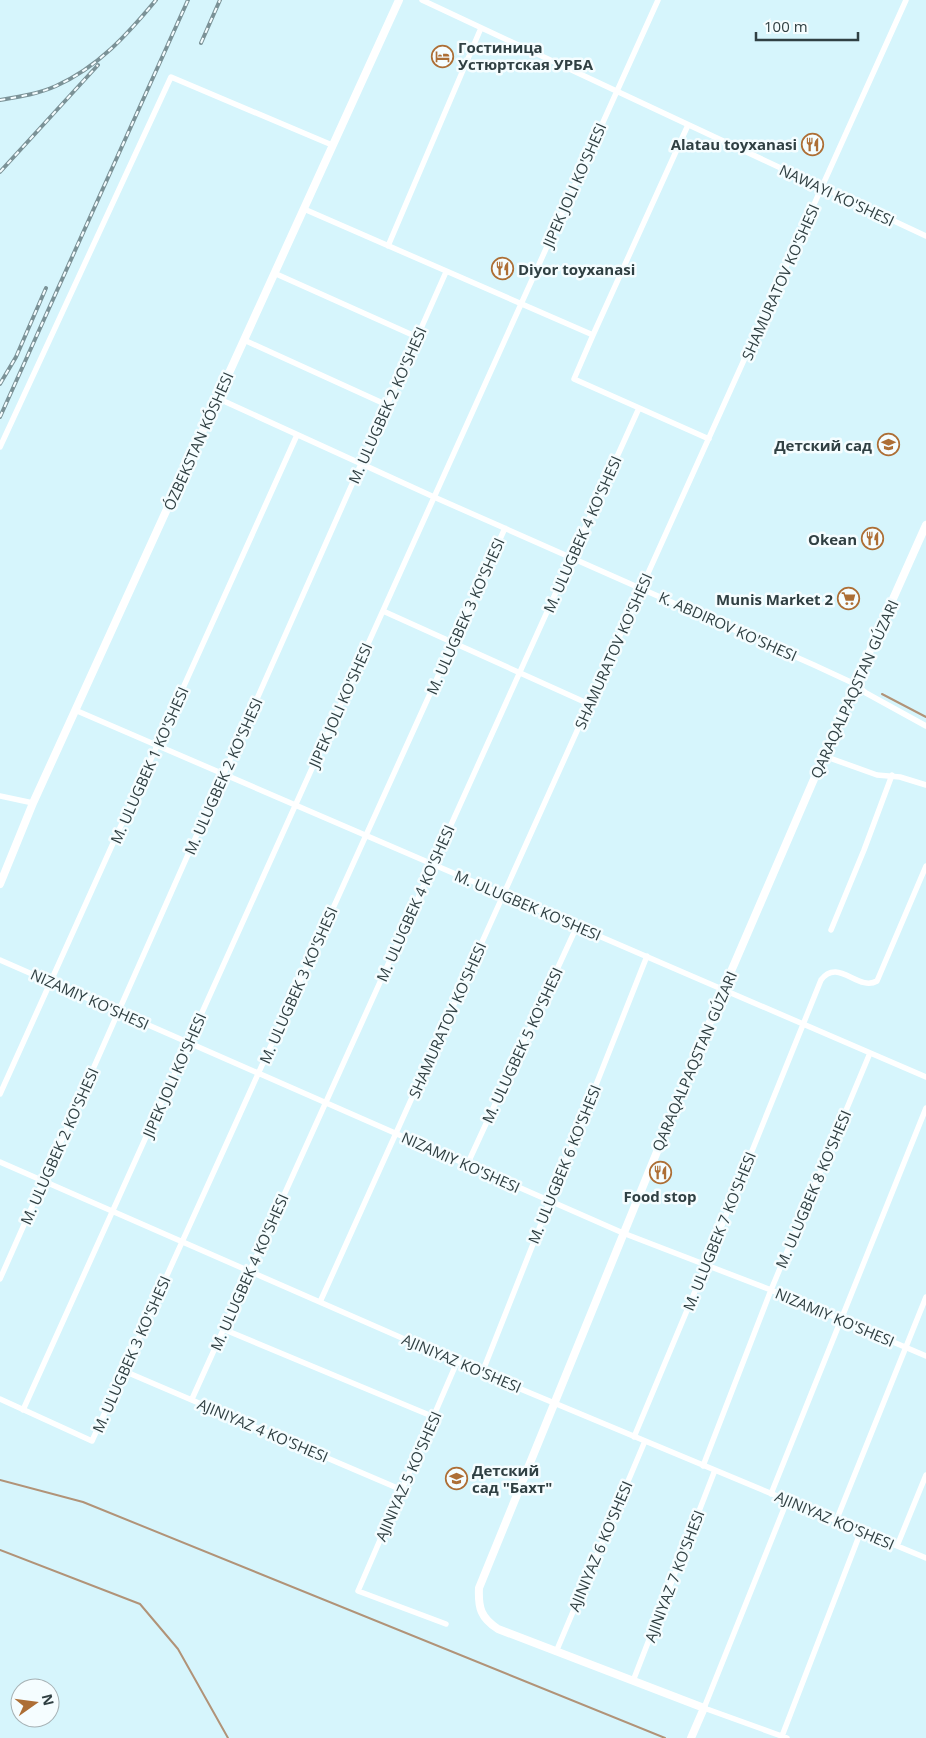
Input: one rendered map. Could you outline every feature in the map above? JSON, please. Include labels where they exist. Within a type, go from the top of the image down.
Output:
[{"type":"street","name":"ÓZBEKSTAN KÓSHESI","points":[[0,884],[33,803],[399,0]]},
{"type":"street","name":"NAWAYI KO'SHESI","points":[[422,0],[926,236]]},
{"type":"street","name":"JIPEK JOLI KO'SHESI","points":[[23,1410],[658,0]]},
{"type":"street","name":"SHAMURATOV KO'SHESI","points":[[320,1302],[906,0]]},
{"type":"street","points":[[388,246],[481,28]]},
{"type":"street","points":[[0,447],[171,77],[332,145]]},
{"type":"street","points":[[688,124],[574,379],[709,439]]},
{"type":"street","points":[[304,209],[593,335]]},
{"type":"street","name":"M. ULUGBEK 2 KO'SHESI","points":[[0,1279],[446,272]]},
{"type":"street","points":[[274,273],[417,338]]},
{"type":"street","points":[[244,340],[387,405]]},
{"type":"street","name":"K. ABDIROV KO'SHESI","points":[[217,398],[434,497],[855,684],[866,693],[926,726]]},
{"type":"street","name":"M. ULUGBEK 4 KO'SHESI","points":[[192,1399],[639,408]]},
{"type":"street","name":"M. ULUGBEK 1 KO'SHESI","points":[[0,1094],[297,435]]},
{"type":"street","points":[[861,1531],[784,1737],[498,1629],[486,1621],[478,1602],[479,1588],[723,990],[926,525]]},
{"type":"street","name":"M. ULUGBEK 3 KO'SHESI","points":[[23,1410],[92,1441],[505,528]]},
{"type":"street","points":[[382,611],[589,704]]},
{"type":"street","name":"M. ULUGBEK KO'SHESI","points":[[75,710],[926,1077]]},
{"type":"street","points":[[824,756],[876,775],[892,775],[926,785]]},
{"type":"street","points":[[831,930],[892,775]]},
{"type":"street","points":[[0,796],[33,803]]},
{"type":"street","name":"M. ULUGBEK 7 KO'SHESI","points":[[634,1437],[821,980],[830,972],[836,972],[869,983],[877,981],[926,866]]},
{"type":"street","name":"M. ULUGBEK 5 KO'SHESI","points":[[467,1165],[577,926]]},
{"type":"street","name":"M. ULUGBEK 6 KO'SHESI","points":[[482,1373],[647,956]]},
{"type":"street","name":"NIZAMIY KO'SHESI","points":[[0,960],[623,1233],[771,1290],[926,1356]]},
{"type":"street","name":"M. ULUGBEK 8 KO'SHESI","points":[[703,1466],[771,1290],[870,1053]]},
{"type":"street","points":[[771,1494],[926,1108]]},
{"type":"street","name":"AJINIYAZ KO'SHESI","points":[[0,1162],[482,1373],[926,1558]]},
{"type":"street","points":[[836,1521],[926,1297]]},
{"type":"street","points":[[224,1329],[434,1417]]},
{"type":"street","name":"AJINIYAZ 5 KO'SHESI","points":[[446,1624],[358,1591],[457,1362]]},
{"type":"street","name":"AJINIYAZ 4 KO'SHESI","points":[[124,1371],[402,1490]]},
{"type":"street","points":[[0,1399],[23,1410]]},
{"type":"street","name":"AJINIYAZ 6 KO'SHESI","points":[[556,1652],[645,1441]]},
{"type":"street","name":"AJINIYAZ 7 KO'SHESI","points":[[633,1681],[715,1470]]},
{"type":"street","points":[[897,1546],[926,1475]]},
{"type":"street","points":[[691,1738],[788,1501]]},
{"type":"waterway","points":[[882,694],[926,717]]},
{"type":"waterway","points":[[0,1480],[83,1502],[665,1738]]},
{"type":"waterway","points":[[0,1550],[140,1604],[178,1649],[228,1738]]},
{"type":"railway","points":[[0,100],[49,89],[71,78],[98,60],[123,38],[156,0]]},
{"type":"railway","points":[[0,417],[188,0]]},
{"type":"railway","points":[[201,43],[220,0]]},
{"type":"railway","points":[[0,172],[98,65]]},
{"type":"railway","points":[[0,384],[16,357],[46,288]]},
{"type":"place","name":"Гостиница Устюртская УРБА","points":[[442,56]]},
{"type":"place","name":"Alatau toyxanasi","points":[[813,144]]},
{"type":"place","name":"Diyor toyxanasi","points":[[502,269]]},
{"type":"place","name":"Детский сад","points":[[888,445]]},
{"type":"place","name":"Okean","points":[[873,539]]},
{"type":"place","name":"Munis Market 2","points":[[849,599]]},
{"type":"place","name":"Food stop","points":[[660,1173]]},
{"type":"place","name":"Детский сад \"Бахт\"","points":[[456,1479]]}]
